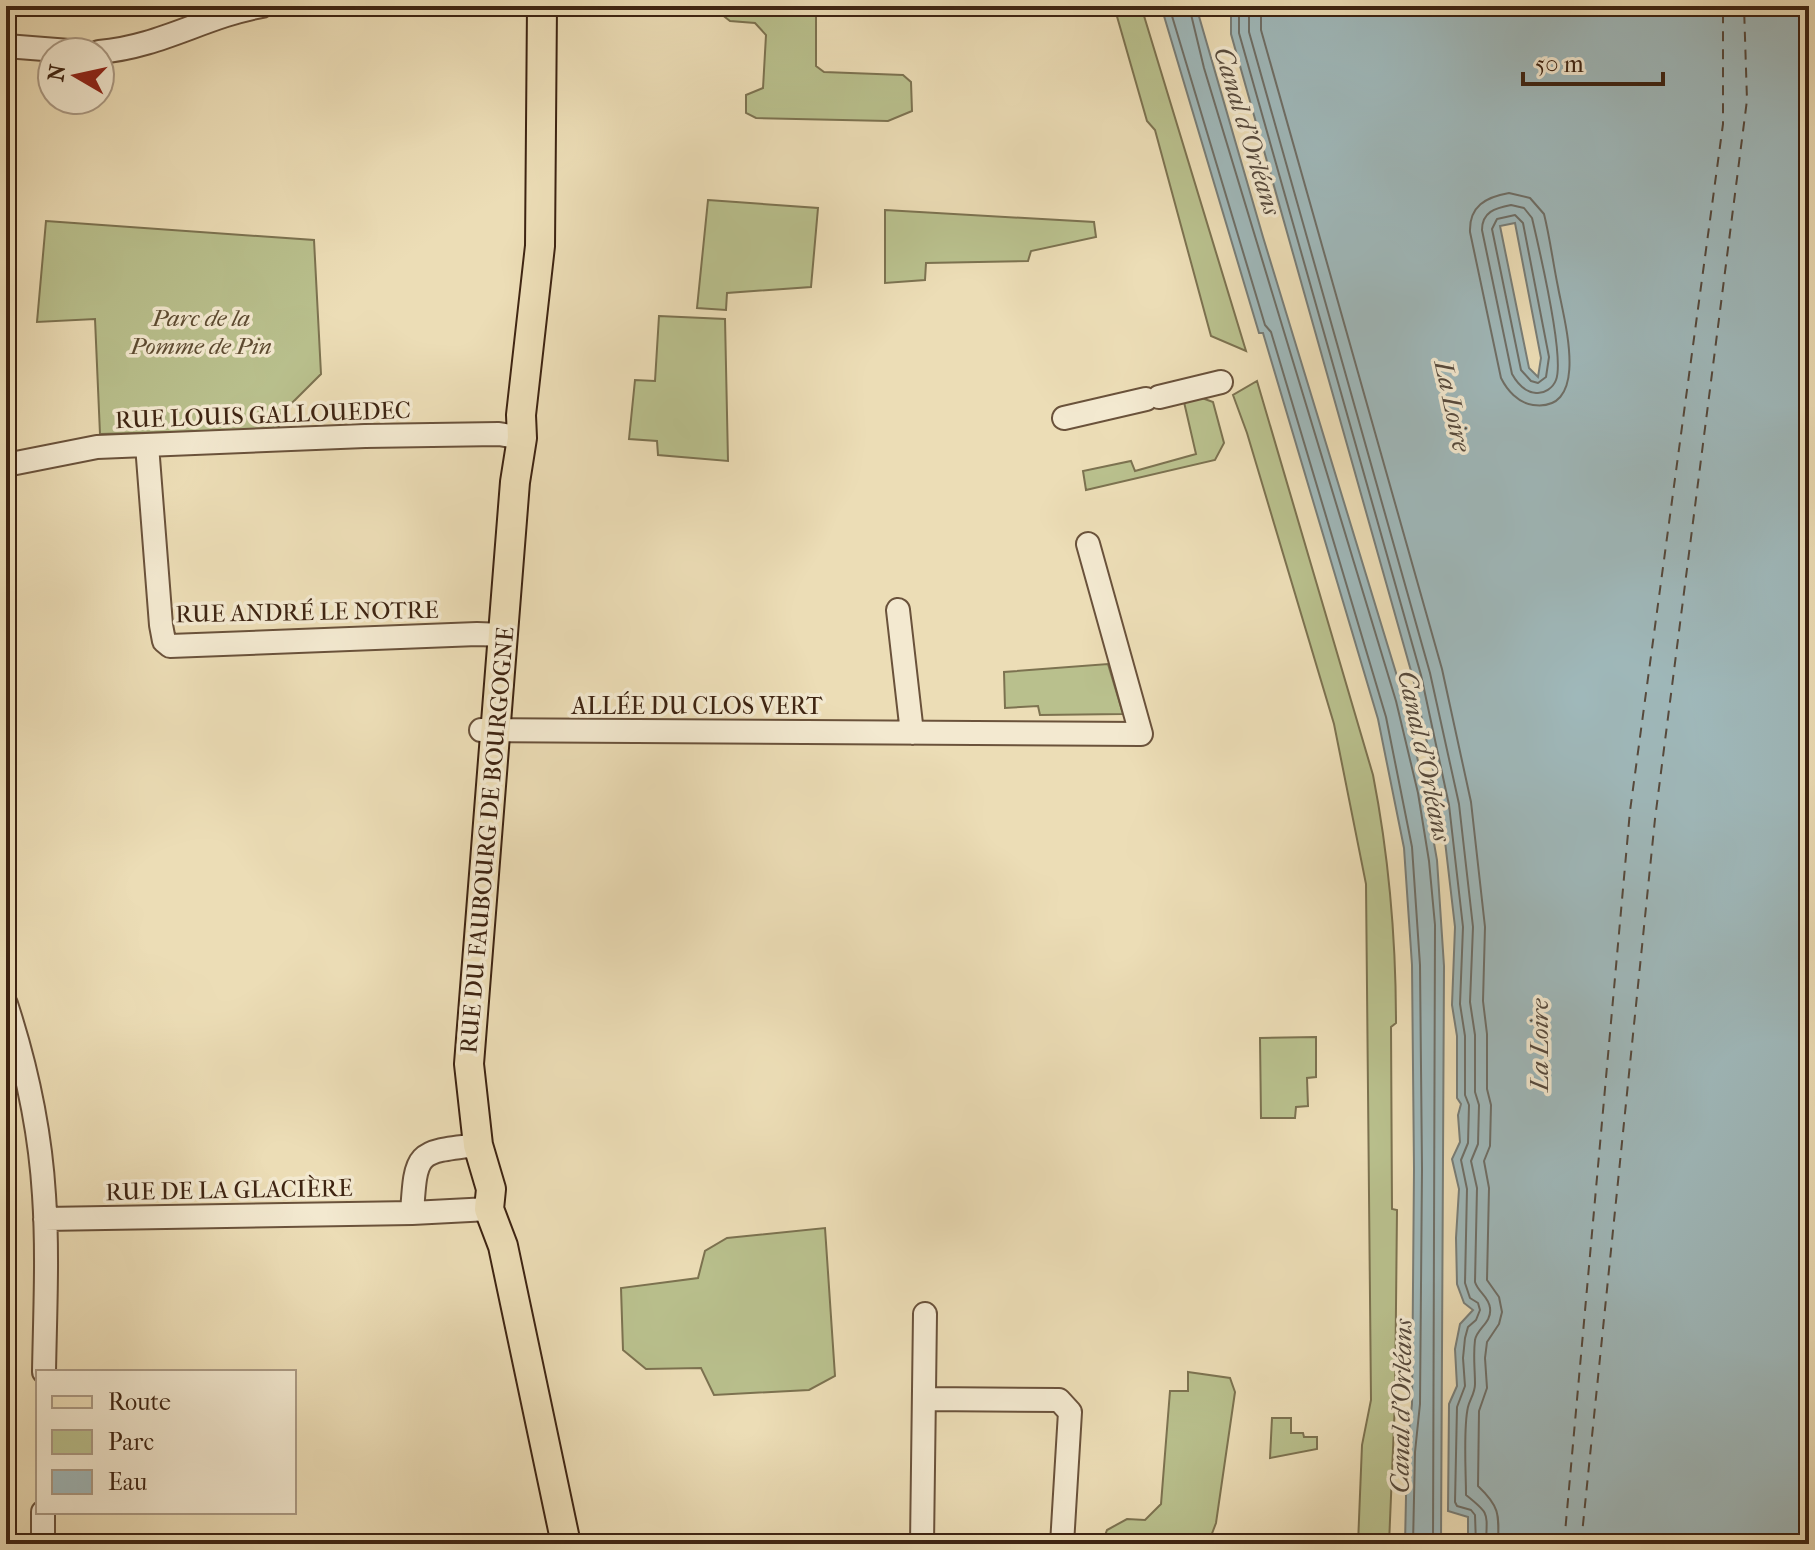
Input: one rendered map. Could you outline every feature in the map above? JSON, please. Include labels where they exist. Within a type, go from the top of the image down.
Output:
[{"type":"main road","name":"RUE DU FAUBOURG DE BOURGOGNE","points":[[542,6],[540,246],[497,635],[469,1064],[473,1145],[491,1189],[485,1209],[514,1328],[552,1522],[565,1544]]},
{"type":"main road","name":"RUE DU FAUBOURG DE BOURGOGNE","points":[[485,1209],[503,1246],[565,1544]]},
{"type":"street","points":[[116,50],[143,46],[262,6]]},
{"type":"street","points":[[6,46],[36,48]]},
{"type":"street","points":[[1064,418],[1221,382]]},
{"type":"street","name":"RUE LOUIS GALLOUEDEC","points":[[6,465],[97,447],[518,430]]},
{"type":"street","name":"RUE ANDRÉ LE NOTRE","points":[[147,445],[161,625],[164,641],[170,646],[497,635]]},
{"type":"street","name":"ALLÉE DU CLOS VERT","points":[[489,731],[1141,734],[1088,544]]},
{"type":"street","points":[[898,610],[912,733]]},
{"type":"street","points":[[6,1004],[19,1044],[38,1135],[45,1219],[44,1370]]},
{"type":"street","points":[[412,1213],[415,1169],[419,1161],[431,1151],[473,1145]]},
{"type":"street","name":"RUE DE LA GLACIÈRE","points":[[45,1219],[485,1209]]},
{"type":"street","points":[[922,1544],[925,1314]]},
{"type":"street","points":[[924,1399],[1059,1400],[1070,1412],[1062,1544]]},
{"type":"street","points":[[43,1514],[43,1544]]},
{"type":"green space","points":[[721,6],[816,6],[816,66],[824,72],[903,75],[911,82],[912,111],[888,121],[756,118],[746,113],[746,95],[763,88],[766,35],[755,23],[730,21],[720,13]]},
{"type":"green space","points":[[1114,6],[1141,6],[1246,351],[1211,336],[1155,130],[1147,121]]},
{"type":"green space","points":[[708,200],[818,208],[811,287],[727,293],[726,310],[697,308]]},
{"type":"green space","points":[[885,210],[1094,222],[1096,237],[1031,251],[1028,261],[926,263],[925,280],[885,283]]},
{"type":"green space","name":"Parc de la Pomme de Pin","points":[[46,221],[314,240],[321,374],[278,417],[279,429],[100,434],[95,319],[37,322]]},
{"type":"green space","points":[[659,316],[725,319],[728,461],[658,455],[657,441],[629,439],[635,380],[655,381]]},
{"type":"green space","points":[[1257,381],[1373,775],[1387,867],[1396,992],[1396,1023],[1391,1027],[1392,1209],[1397,1210],[1395,1402],[1389,1544],[1358,1544],[1362,1445],[1371,1400],[1366,884],[1334,724],[1233,395]]},
{"type":"green space","points":[[1202,398],[1213,402],[1224,443],[1215,460],[1086,490],[1083,471],[1131,461],[1135,471],[1196,454],[1184,402]]},
{"type":"green space","points":[[1108,664],[1123,714],[1040,715],[1038,706],[1005,708],[1004,672]]},
{"type":"green space","points":[[1316,1037],[1316,1077],[1307,1078],[1308,1106],[1296,1107],[1295,1118],[1261,1118],[1260,1038]]},
{"type":"green space","points":[[825,1228],[835,1376],[809,1390],[714,1395],[701,1368],[646,1369],[623,1350],[621,1288],[698,1278],[705,1251],[727,1238]]},
{"type":"green space","points":[[1188,1372],[1230,1378],[1235,1392],[1216,1523],[1208,1544],[1102,1544],[1107,1530],[1127,1519],[1145,1520],[1161,1504],[1170,1391],[1188,1391]]},
{"type":"green space","points":[[1272,1418],[1291,1418],[1291,1433],[1317,1437],[1317,1449],[1270,1458]]},
{"type":"water","points":[[1161,6],[1196,6],[1404,699],[1425,792],[1437,860],[1444,966],[1441,1544],[1405,1544],[1407,1450],[1412,1404],[1414,1169],[1412,965],[1404,848],[1378,719]]},
{"type":"water","name":"La Loire","points":[[1231,6],[1809,6],[1809,1544],[1468,1544],[1468,1517],[1448,1511],[1449,1404],[1457,1386],[1455,1349],[1460,1324],[1473,1310],[1464,1303],[1457,1284],[1459,1189],[1452,1159],[1460,1142],[1458,1115],[1461,1104],[1457,1098],[1457,1036],[1452,1005],[1455,927],[1441,807],[1413,678],[1231,34]],"holes":[[[1515,223],[1541,358],[1538,377],[1529,368],[1500,226]]]},
{"type":"ferry route","points":[[1564,1544],[1630,811],[1723,124],[1723,6]]},
{"type":"ferry route","points":[[1581,1544],[1655,819],[1747,100],[1744,6]]},
{"type":"water label","name":"Canal d'Orléans","points":[[1248,131]]},
{"type":"water label","name":"Canal d'Orléans","points":[[1425,756]]},
{"type":"water label","name":"Canal d'Orléans","points":[[1401,1406]]}]
